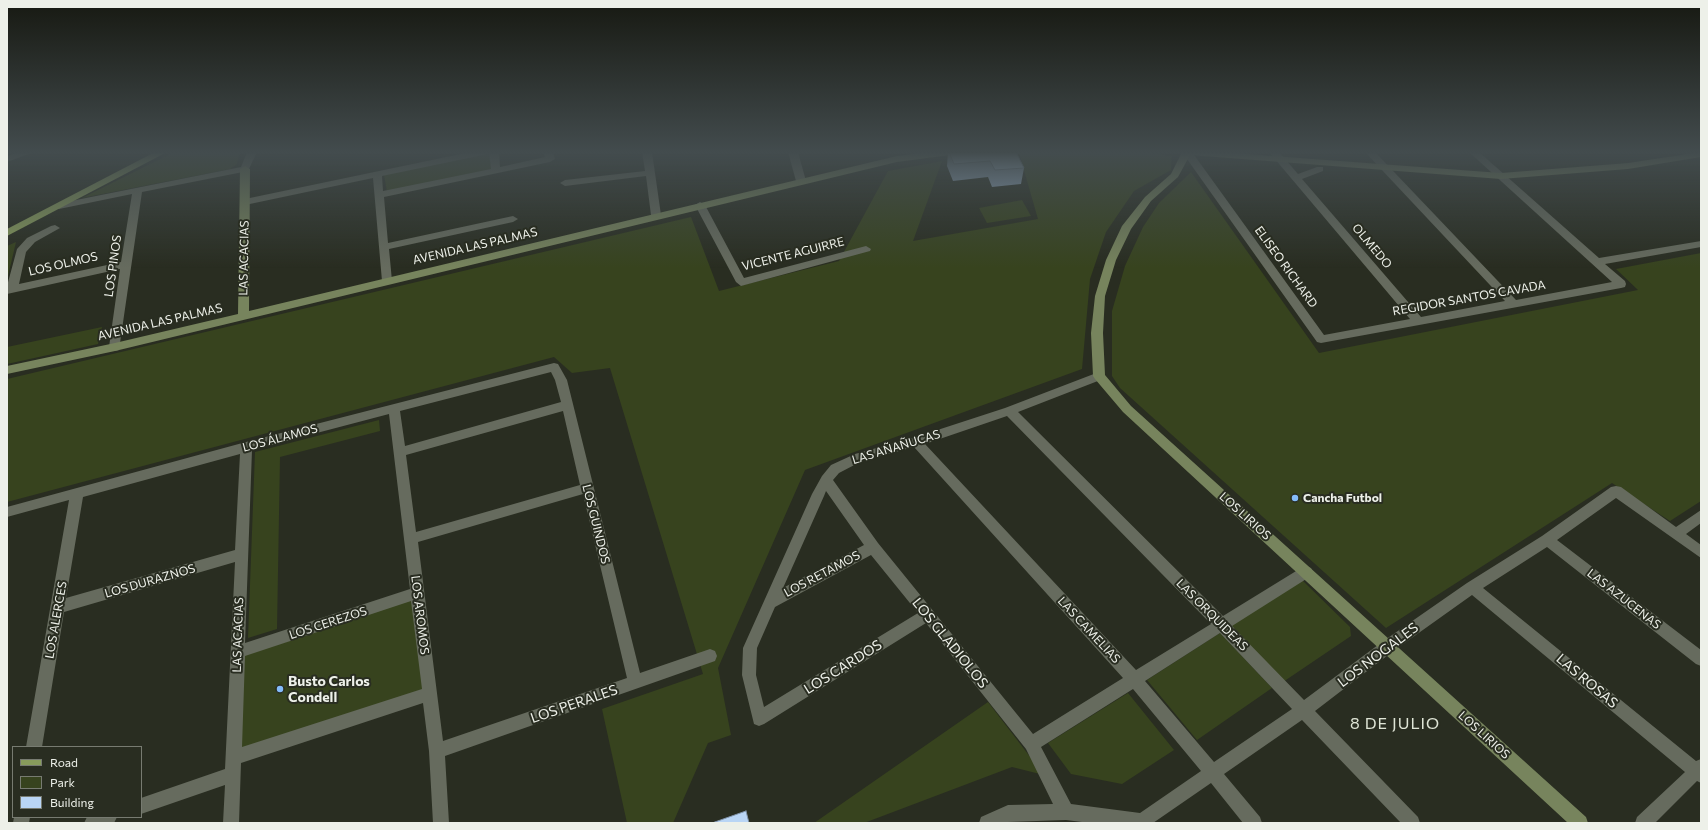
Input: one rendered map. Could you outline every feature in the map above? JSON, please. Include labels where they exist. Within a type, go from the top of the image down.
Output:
[{"type":"main road","points":[[7,233],[88,191]]},
{"type":"street","points":[[59,206],[134,191]]},
{"type":"street","name":"LOS PINOS","points":[[115,347],[138,191]]},
{"type":"street","name":"LAS ACACIAS","points":[[243,316],[245,191]]},
{"type":"street","points":[[245,202],[298,191]]},
{"type":"street","points":[[379,191],[386,281]]},
{"type":"street","points":[[380,195],[400,191]]},
{"type":"street","points":[[652,191],[656,216]]},
{"type":"street","name":"AVENIDA LAS PALMAS","points":[[7,370],[115,347],[761,191]]},
{"type":"street","points":[[1099,376],[1097,333],[1100,296],[1111,260],[1126,228],[1148,199],[1157,191]]},
{"type":"street","name":"ELISEO RICHARD","points":[[1215,191],[1321,339]]},
{"type":"street","name":"OLMEDO","points":[[1308,191],[1418,321]]},
{"type":"street","points":[[1406,191],[1513,303]]},
{"type":"street","points":[[1517,191],[1596,262],[1701,244]]},
{"type":"street","name":"VICENTE AGUIRRE","points":[[700,205],[741,282],[866,249]]},
{"type":"street","name":"AVENIDA LAS PALMAS","points":[[384,247],[513,219]]},
{"type":"street","points":[[10,290],[21,251],[31,240],[55,228]]},
{"type":"street","name":"REGIDOR SANTOS CAVADA","points":[[1321,339],[1621,284],[1596,262]]},
{"type":"street","name":"LOS OLMOS","points":[[10,290],[126,264]]},
{"type":"street","name":"LOS GUINDOS","points":[[554,367],[561,380],[635,682]]},
{"type":"street","name":"LOS ÁLAMOS","points":[[7,512],[246,447],[554,367]]},
{"type":"street","name":"LAS AÑAÑUCAS","points":[[759,719],[749,675],[750,648],[818,494],[826,480],[835,469],[859,456],[916,442],[1009,411],[1099,376]]},
{"type":"street","name":"LOS LIRIOS","points":[[1099,376],[1127,409],[1580,823]]},
{"type":"street","points":[[400,452],[567,405]]},
{"type":"street","name":"LOS AROMOS","points":[[394,408],[437,751],[441,823]]},
{"type":"street","name":"LAS ORQUIDEAS","points":[[1009,411],[1222,625],[1412,823]]},
{"type":"street","name":"LAS CAMELIAS","points":[[916,442],[1134,679],[1254,823]]},
{"type":"street","name":"LAS ACACIAS","points":[[231,823],[246,447]]},
{"type":"street","name":"LOS GLADIOLOS","points":[[826,480],[873,547],[1030,744],[1066,812]]},
{"type":"street","points":[[410,539],[587,488]]},
{"type":"street","name":"LOS NOGALES","points":[[987,823],[1008,813],[1066,812],[1140,822],[1305,710],[1387,647],[1472,586],[1547,540],[1616,491],[1677,534]]},
{"type":"street","name":"LOS ALERCES","points":[[34,746],[77,493]]},
{"type":"street","points":[[1701,516],[1677,534],[1701,552]]},
{"type":"street","name":"LAS AZUCENAS","points":[[1547,540],[1701,659]]},
{"type":"street","name":"LOS RETAMOS","points":[[771,602],[873,547]]},
{"type":"street","name":"LOS DURAZNOS","points":[[58,607],[242,554]]},
{"type":"street","points":[[1030,744],[1306,572]]},
{"type":"street","name":"LAS ROSAS","points":[[1472,586],[1699,771]]},
{"type":"street","name":"LOS CEREZOS","points":[[238,652],[417,593]]},
{"type":"street","name":"LOS CARDOS","points":[[759,719],[927,614]]},
{"type":"street","name":"LOS PERALES","points":[[437,751],[710,656]]},
{"type":"street","points":[[234,758],[430,694]]},
{"type":"street","points":[[1643,823],[1699,771]]},
{"type":"street","points":[[142,806],[233,774]]},
{"type":"street","points":[[92,823],[106,818]]},
{"type":"green space","points":[[97,191],[119,191],[82,198]]},
{"type":"green space","points":[[877,191],[931,191],[913,241],[1038,219],[1030,191],[1134,191],[1106,232],[1090,279],[1082,369],[805,470],[718,668],[731,735],[708,743],[673,823],[627,823],[602,709],[703,674],[610,368],[572,373],[554,357],[7,502],[7,379],[691,217],[719,291],[839,261]]},
{"type":"green space","points":[[1172,191],[1204,191],[1319,353],[1638,290],[1616,269],[1701,253],[1701,501],[1670,521],[1612,483],[1386,628],[1120,388],[1112,376],[1112,311],[1125,266],[1143,227],[1159,203]]},
{"type":"green space","points":[[1022,200],[1031,216],[987,223],[979,208]]},
{"type":"green space","points":[[16,242],[7,280],[7,246]]},
{"type":"green space","points":[[102,327],[98,344],[7,364],[7,347]]},
{"type":"green space","points":[[379,420],[380,431],[280,457],[277,629],[248,638],[255,452]]},
{"type":"green space","points":[[1302,580],[1350,627],[1351,636],[1283,682],[1230,625]]},
{"type":"green space","points":[[414,599],[424,689],[237,752],[241,655]]},
{"type":"green space","points":[[1220,633],[1272,688],[1197,740],[1147,680]]},
{"type":"green space","points":[[1128,693],[1174,750],[1122,784],[1071,774],[1048,743]]},
{"type":"green space","points":[[988,702],[1044,775],[1012,767],[864,823],[814,823]]},
{"type":"building","points":[[746,811],[749,823],[712,823]]},
{"type":"place","name":"Cancha Futbol","points":[[1295,498]]},
{"type":"place","name":"Busto Carlos Condell","points":[[280,689]]},
{"type":"district","name":"8 DE JULIO","points":[[1395,724]]}]
